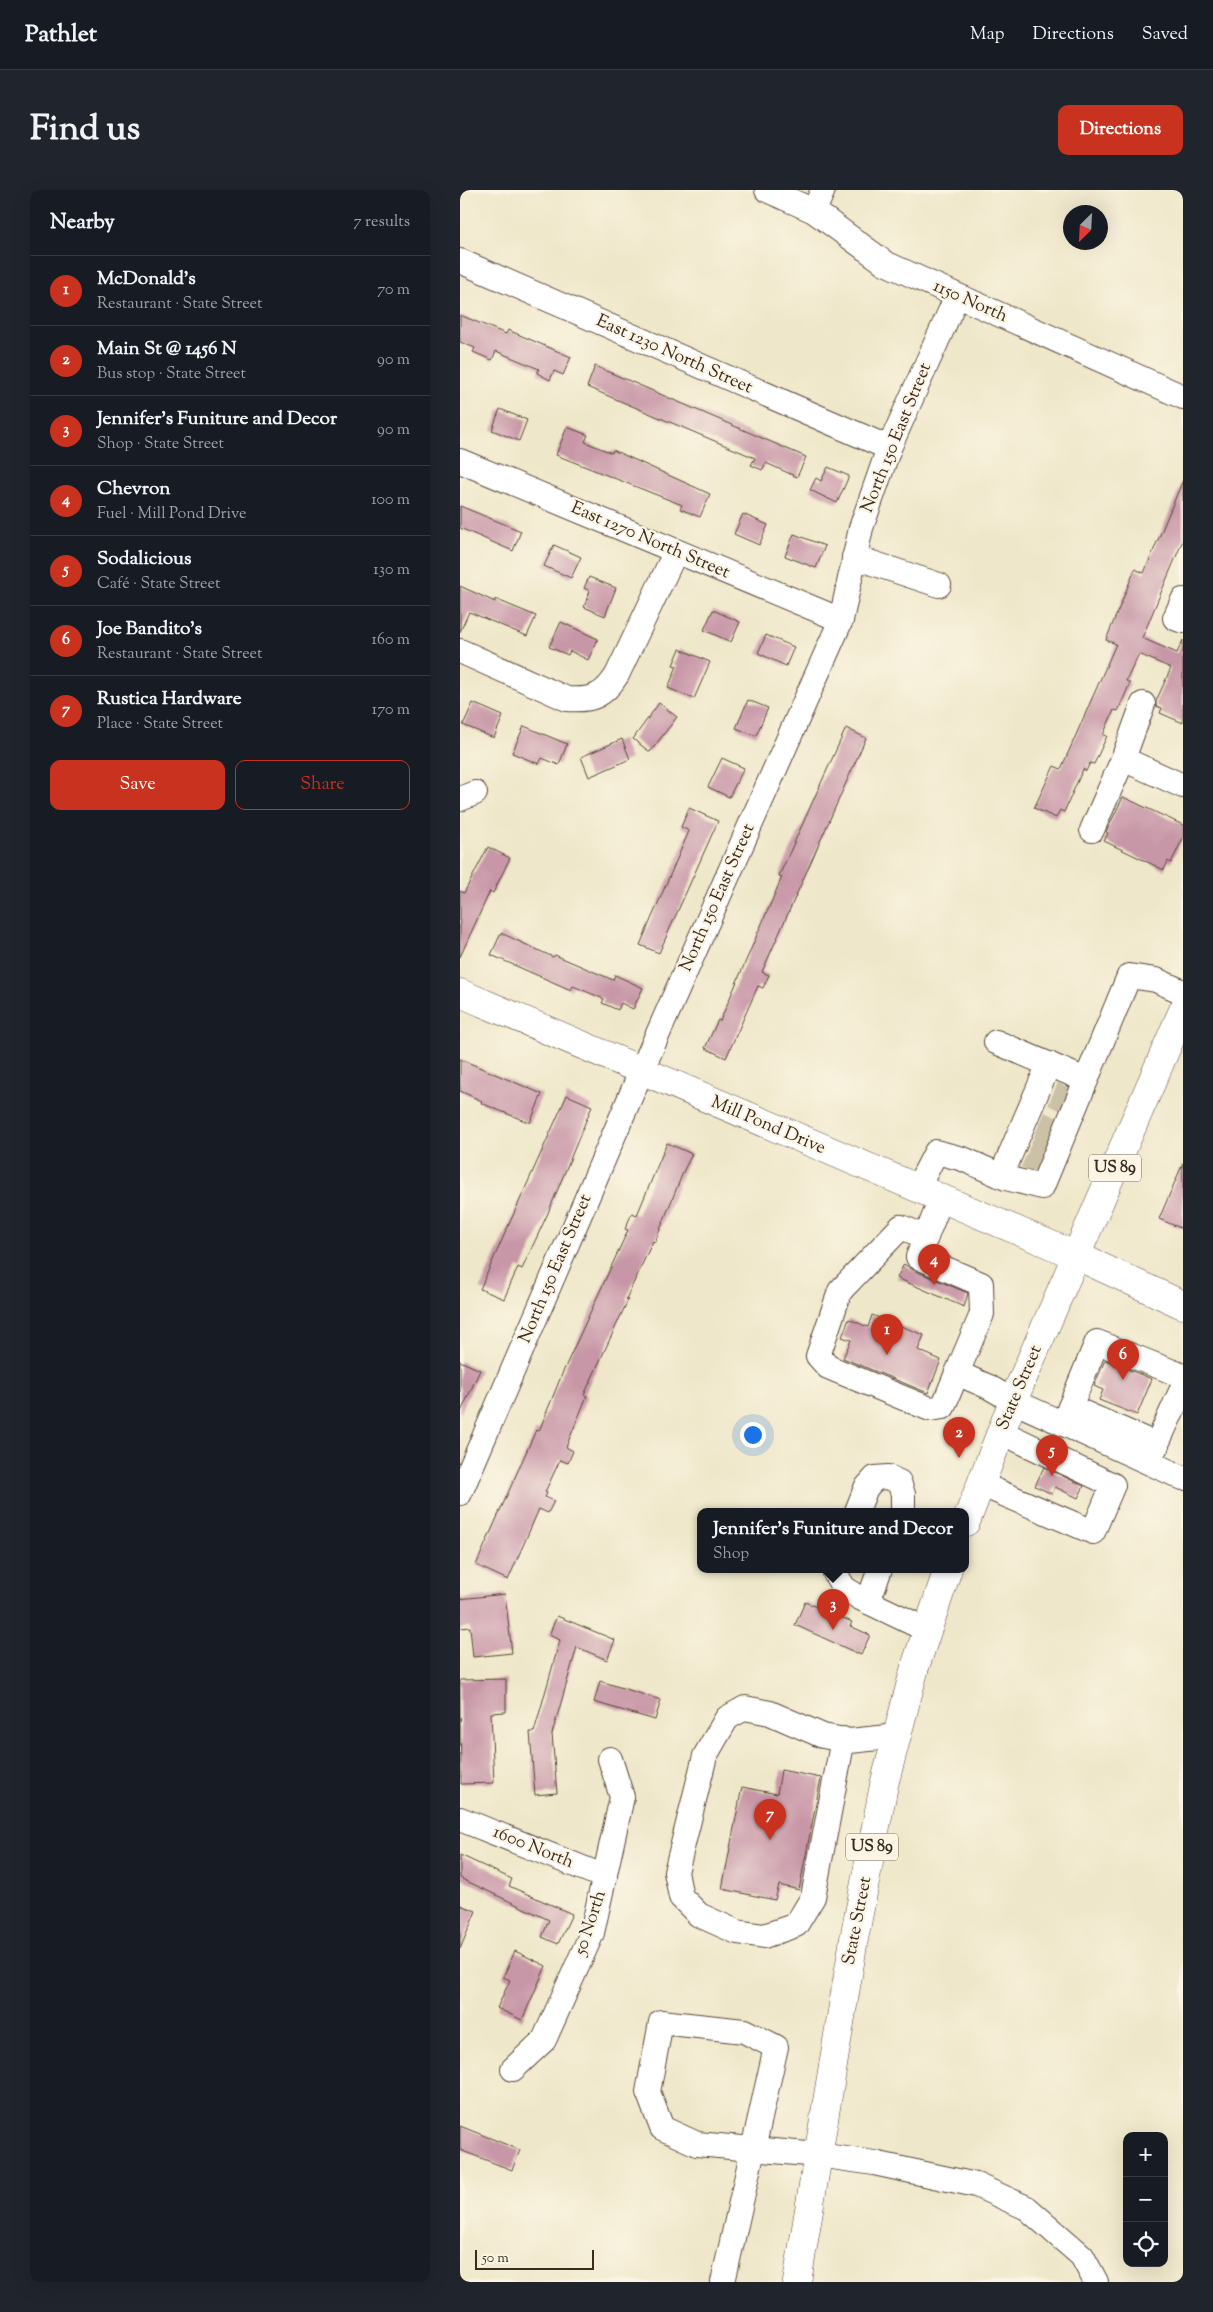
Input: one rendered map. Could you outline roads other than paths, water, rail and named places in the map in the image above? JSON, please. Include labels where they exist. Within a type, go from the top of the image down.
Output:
[{"type":"main road","name":"Mill Pond Drive","points":[[460,993],[641,1072],[1077,1256],[1183,1305]]},
{"type":"main road","name":"US 89","points":[[1077,1256],[1183,1010]]},
{"type":"main road","name":"State Street","points":[[969,1514],[1013,1402],[1077,1256]]},
{"type":"main road","name":"State Street","points":[[797,2281],[854,1940],[884,1785],[915,1668],[947,1573]]},
{"type":"street","name":"1150 North","points":[[767,190],[818,200],[885,263],[1183,396]]},
{"type":"street","name":"East 1230 North Street","points":[[460,261],[889,448]]},
{"type":"street","name":"North 150 East Street","points":[[460,1493],[468,1453],[641,1072],[841,620],[861,528],[889,448],[957,296]]},
{"type":"street","name":"East 1270 North Street","points":[[460,461],[841,620]]},
{"type":"street","points":[[460,650],[567,699],[584,700],[600,694],[610,687],[618,675],[675,552]]},
{"type":"street","points":[[854,557],[939,584]]},
{"type":"street","points":[[1183,600],[1175,618],[1183,621]]},
{"type":"street","points":[[1092,830],[1123,759],[1143,704]]},
{"type":"street","points":[[1123,759],[1183,786]]},
{"type":"street","points":[[1001,1176],[1086,1080],[1129,976],[1156,980],[1183,992]]},
{"type":"street","points":[[996,1042],[1086,1080]]},
{"type":"street","points":[[926,1237],[901,1227],[840,1291],[818,1356],[828,1367],[930,1410],[943,1407],[982,1314],[981,1284],[918,1257],[926,1237],[929,1194],[936,1152],[963,1159],[1001,1176],[1042,1187],[1049,1064]]},
{"type":"street","points":[[1066,1416],[1097,1342],[1183,1376]]},
{"type":"street","points":[[956,1373],[989,1387],[1013,1402],[1066,1416],[1153,1454],[1183,1478]]},
{"type":"street","points":[[1153,1454],[1183,1386]]},
{"type":"street","points":[[980,1484],[1093,1532],[1113,1485],[1001,1432]]},
{"type":"street","points":[[858,1508],[866,1488],[875,1478],[888,1477],[899,1482],[903,1494],[903,1508]]},
{"type":"street","points":[[836,1573],[844,1588],[868,1602],[927,1630]]},
{"type":"street","points":[[868,1602],[879,1573]]},
{"type":"street","points":[[843,1739],[813,1897],[796,1926],[764,1936],[737,1932],[699,1915],[680,1897],[676,1872],[705,1756],[727,1718],[746,1708],[770,1713],[823,1736],[843,1739],[897,1736]]},
{"type":"street","name":"50 North","points":[[513,2069],[544,2040],[592,1933],[622,1797],[610,1760]]},
{"type":"street","name":"1600 North","points":[[460,1819],[605,1877]]},
{"type":"street","points":[[723,2282],[754,2149],[776,2048],[744,2031],[661,2022],[648,2092],[662,2128],[697,2144],[754,2149],[818,2155],[896,2167],[976,2185],[1027,2208],[1082,2256],[1096,2282]]},
{"type":"tunnel","points":[[1053,1094],[1067,1100]]},
{"type":"tunnel","points":[[1040,1123],[1055,1130]]},
{"type":"tunnel","points":[[1033,1139],[1047,1145]]},
{"type":"tunnel","points":[[1026,1156],[1041,1163]]},
{"type":"place","name":"Chevron","points":[[934,1285]]},
{"type":"place","name":"McDonald's","points":[[887,1355]]},
{"type":"place","name":"Joe Bandito's","points":[[1123,1380]]},
{"type":"place","name":"Main St @ 1456 N","points":[[959,1458]]},
{"type":"place","name":"Sodalicious","points":[[1052,1476]]},
{"type":"place","name":"Jennifer's Funiture and Decor","points":[[833,1630]]},
{"type":"place","name":"Rustica Hardware","points":[[770,1840]]}]
